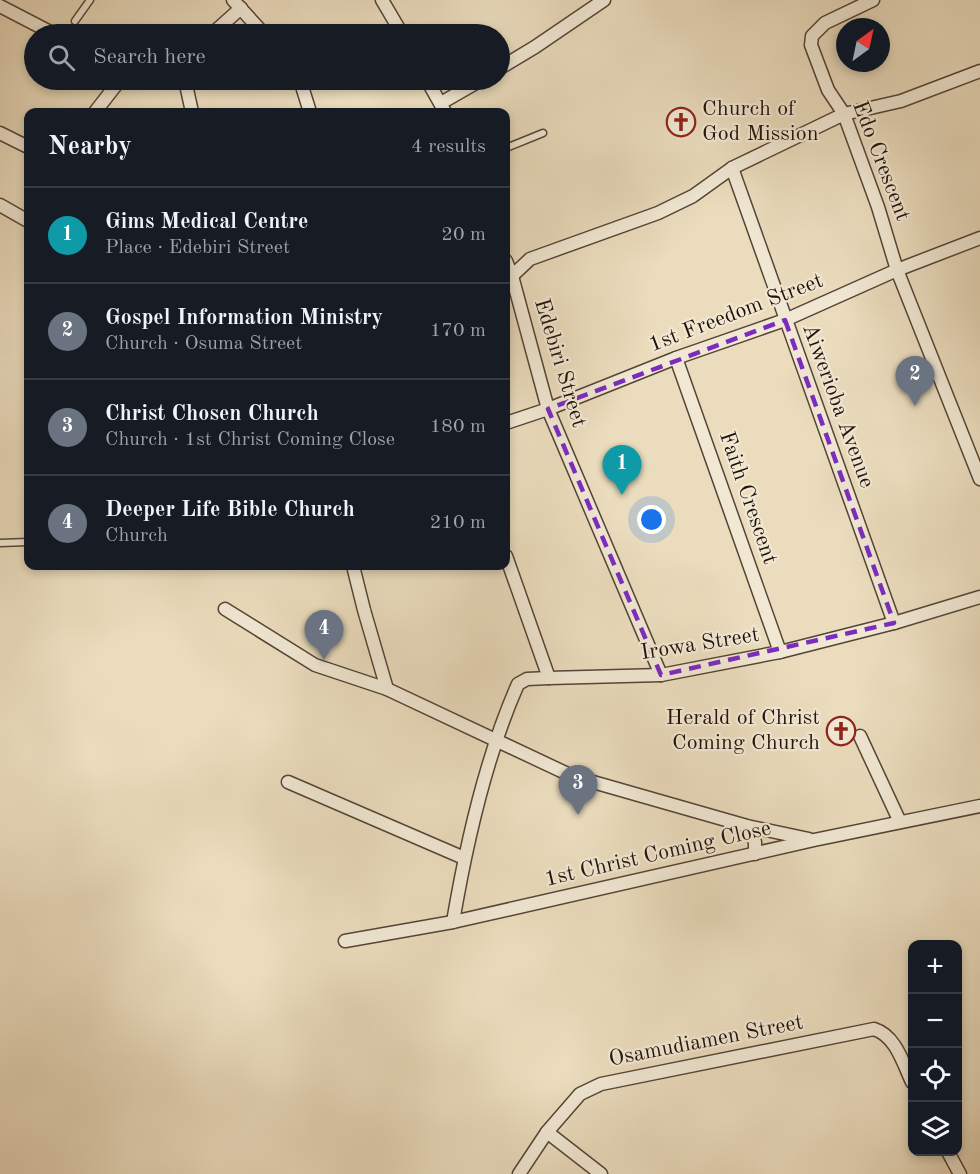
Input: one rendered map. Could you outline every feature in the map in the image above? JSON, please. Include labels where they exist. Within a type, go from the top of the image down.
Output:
[{"type":"street","points":[[383,0],[396,24]]},
{"type":"street","points":[[510,62],[604,0]]},
{"type":"street","name":"Edo Crescent","points":[[873,0],[825,23],[812,36],[811,45],[828,90],[844,114],[878,207],[897,270],[980,479]]},
{"type":"street","points":[[220,24],[237,4],[255,24]]},
{"type":"street","points":[[0,6],[35,24]]},
{"type":"street","points":[[510,276],[530,260],[675,205],[693,196],[732,168],[844,114],[901,101],[980,71]]},
{"type":"street","points":[[98,108],[112,90]]},
{"type":"street","points":[[187,90],[191,108]]},
{"type":"street","points":[[303,90],[309,108]]},
{"type":"street","points":[[433,90],[443,108],[467,90]]},
{"type":"street","points":[[0,134],[24,145]]},
{"type":"street","name":"Aiwerioba Avenue","points":[[732,168],[894,623]]},
{"type":"street","points":[[0,205],[24,219]]},
{"type":"street","name":"1st Freedom Street","points":[[510,422],[549,409],[676,358],[785,320],[897,270],[980,238]]},
{"type":"street","name":"Edebiri Street","points":[[510,280],[549,409],[661,675]]},
{"type":"street","name":"Faith Crescent","points":[[676,358],[780,652]]},
{"type":"street","points":[[510,567],[549,678]]},
{"type":"street","points":[[354,570],[363,610],[387,689]]},
{"type":"street","name":"Irowa Street","points":[[497,739],[518,684],[527,679],[661,675],[780,652],[894,623],[980,597]]},
{"type":"street","points":[[225,609],[315,665],[387,689],[572,776],[747,826],[814,840]]},
{"type":"street","points":[[860,736],[900,822]]},
{"type":"street","points":[[453,922],[464,858],[497,739]]},
{"type":"street","points":[[288,782],[464,858]]},
{"type":"street","name":"1st Christ Coming Close","points":[[345,941],[453,922],[814,840],[980,806]]},
{"type":"street","points":[[747,826],[755,842],[755,854]]},
{"type":"street","name":"Osamudiamen Street","points":[[519,1174],[547,1132],[580,1094],[601,1084],[874,1029],[890,1038],[908,1074]]},
{"type":"street","points":[[547,1132],[601,1174]]},
{"type":"street","points":[[950,1156],[960,1174]]},
{"type":"lane","points":[[75,21],[90,0]]},
{"type":"lane","points":[[510,146],[543,133]]},
{"type":"lane","points":[[0,543],[24,542]]},
{"type":"highlighted area","points":[[785,320],[894,623],[661,675],[548,409]]},
{"type":"place","name":"Church of God Mission","points":[[681,122]]},
{"type":"place","name":"Gospel Information Ministry","points":[[915,406]]},
{"type":"place","name":"Gims Medical Centre","points":[[622,495]]},
{"type":"place","name":"Deeper Life Bible Church","points":[[324,660]]},
{"type":"place","name":"Herald of Christ Coming Church","points":[[841,731]]},
{"type":"place","name":"Christ Chosen Church","points":[[578,815]]}]
